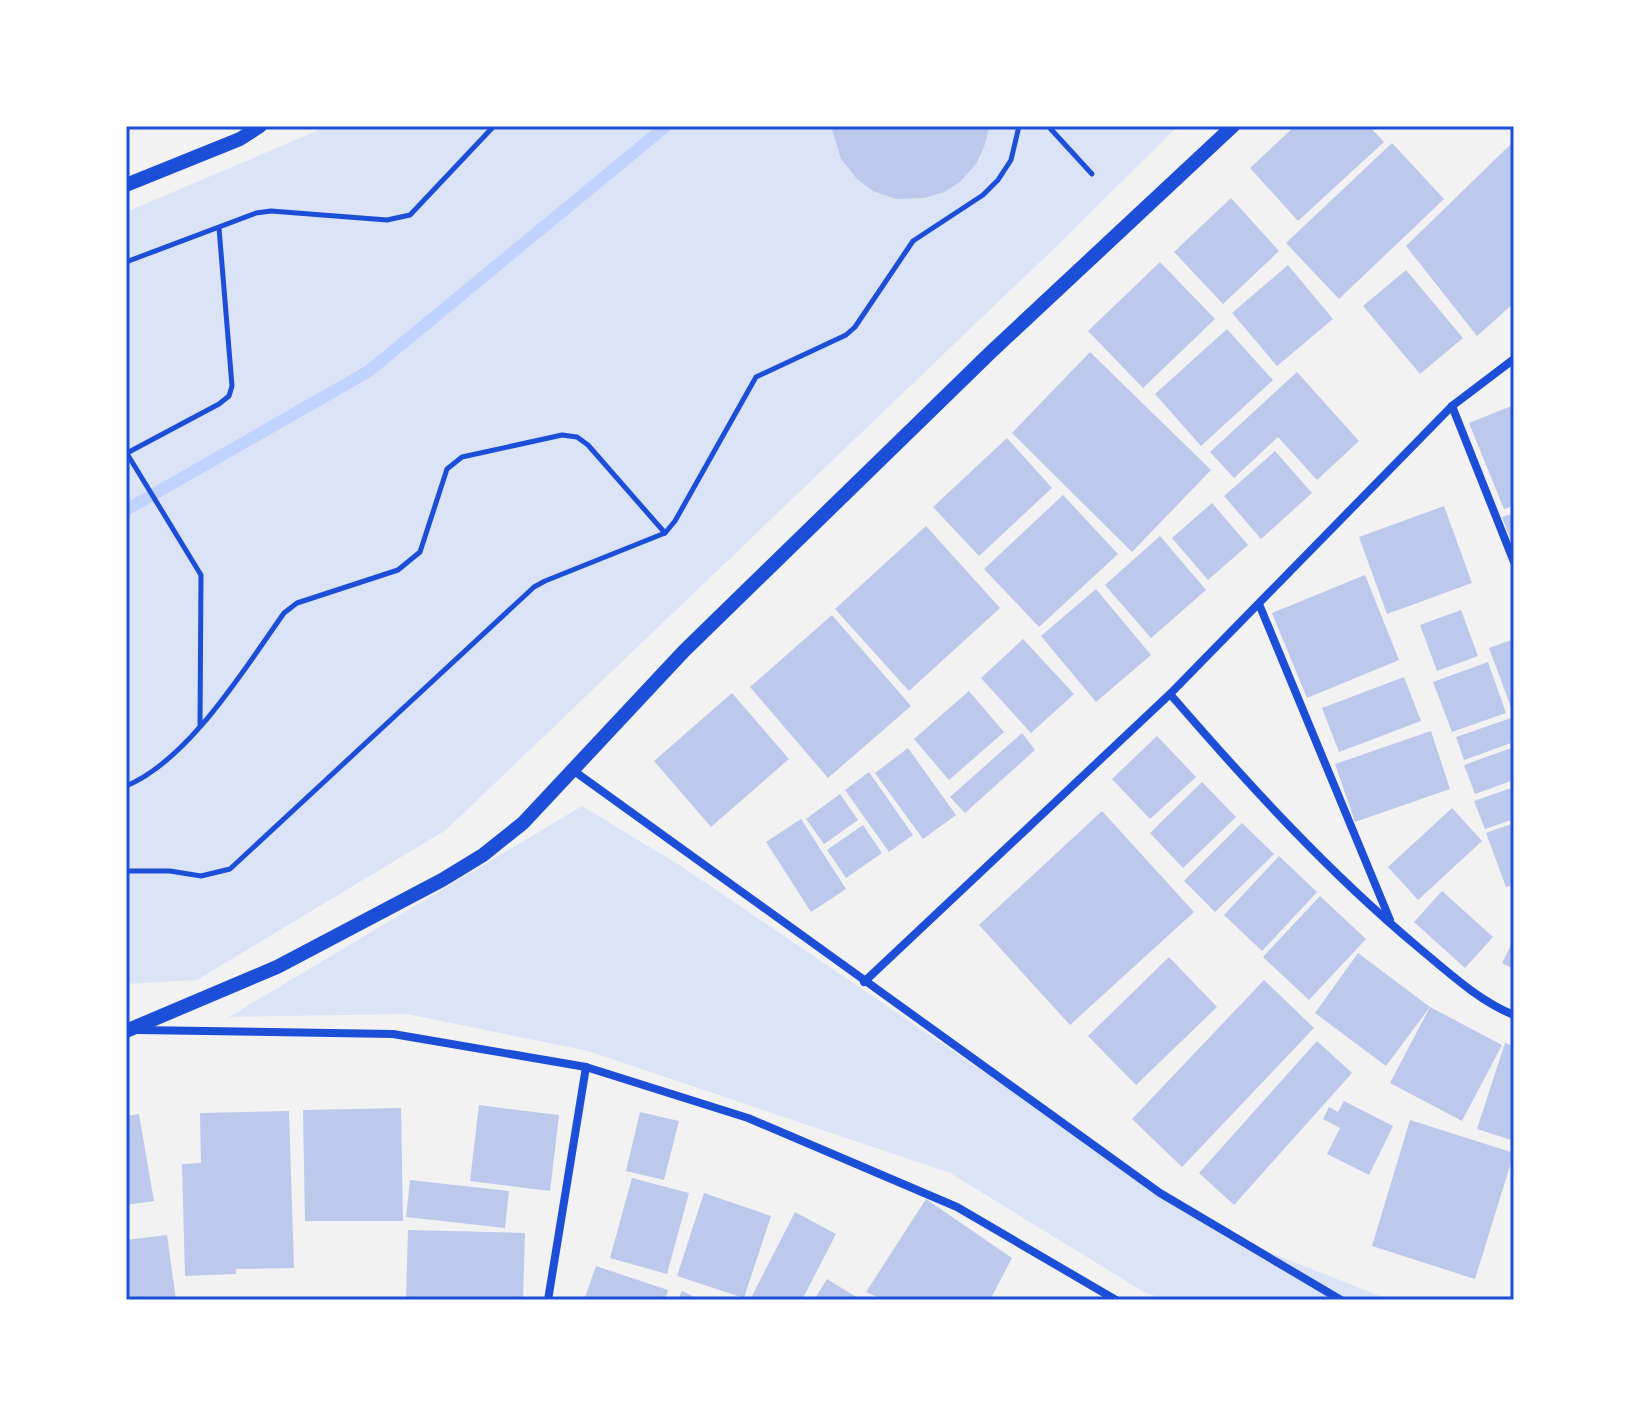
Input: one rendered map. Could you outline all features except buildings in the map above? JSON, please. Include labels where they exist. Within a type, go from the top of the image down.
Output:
[{"type":"street","points":[[126,185],[240,139],[260,126]]},
{"type":"street","points":[[130,1030],[277,967],[442,880],[483,855],[523,823],[684,651],[991,352],[1233,126]]},
{"type":"street","points":[[864,982],[1170,694],[1452,406],[1514,359]]},
{"type":"street","points":[[1452,406],[1514,562]]},
{"type":"street","points":[[1259,604],[1392,925]]},
{"type":"street","points":[[1170,694],[1253,790],[1326,865],[1451,974],[1514,1015]]},
{"type":"street","points":[[574,771],[1160,1193],[1341,1300]]},
{"type":"street","points":[[130,1030],[393,1034],[586,1067],[748,1118],[957,1207],[1116,1300]]},
{"type":"street","points":[[548,1300],[586,1067]]},
{"type":"path","points":[[126,262],[256,213],[271,211],[387,220],[410,215],[494,126]]},
{"type":"path","points":[[126,871],[170,871],[201,876],[230,869],[534,587],[665,533],[675,521],[756,377],[846,335],[855,327],[913,241],[983,195],[998,180],[1011,160],[1019,126]]},
{"type":"path","points":[[1048,126],[1092,174]]},
{"type":"path","points":[[200,727],[201,584],[197,568],[126,453],[229,396],[232,386],[219,227]]},
{"type":"path","points":[[126,786],[156,769],[200,727],[284,613],[297,603],[398,570],[411,562],[420,552],[447,469],[462,457],[562,435],[577,437],[588,445],[665,533]]},
{"type":"shaded area","points":[[328,126],[1178,126],[1061,242],[446,830],[197,980],[126,984],[126,212]]},
{"type":"shaded area","points":[[582,806],[681,866],[1221,1233],[1390,1300],[1166,1300],[1144,1292],[950,1173],[588,1051],[407,1014],[229,1017]]},
{"type":"waterway","points":[[126,510],[369,371],[666,126]]}]
